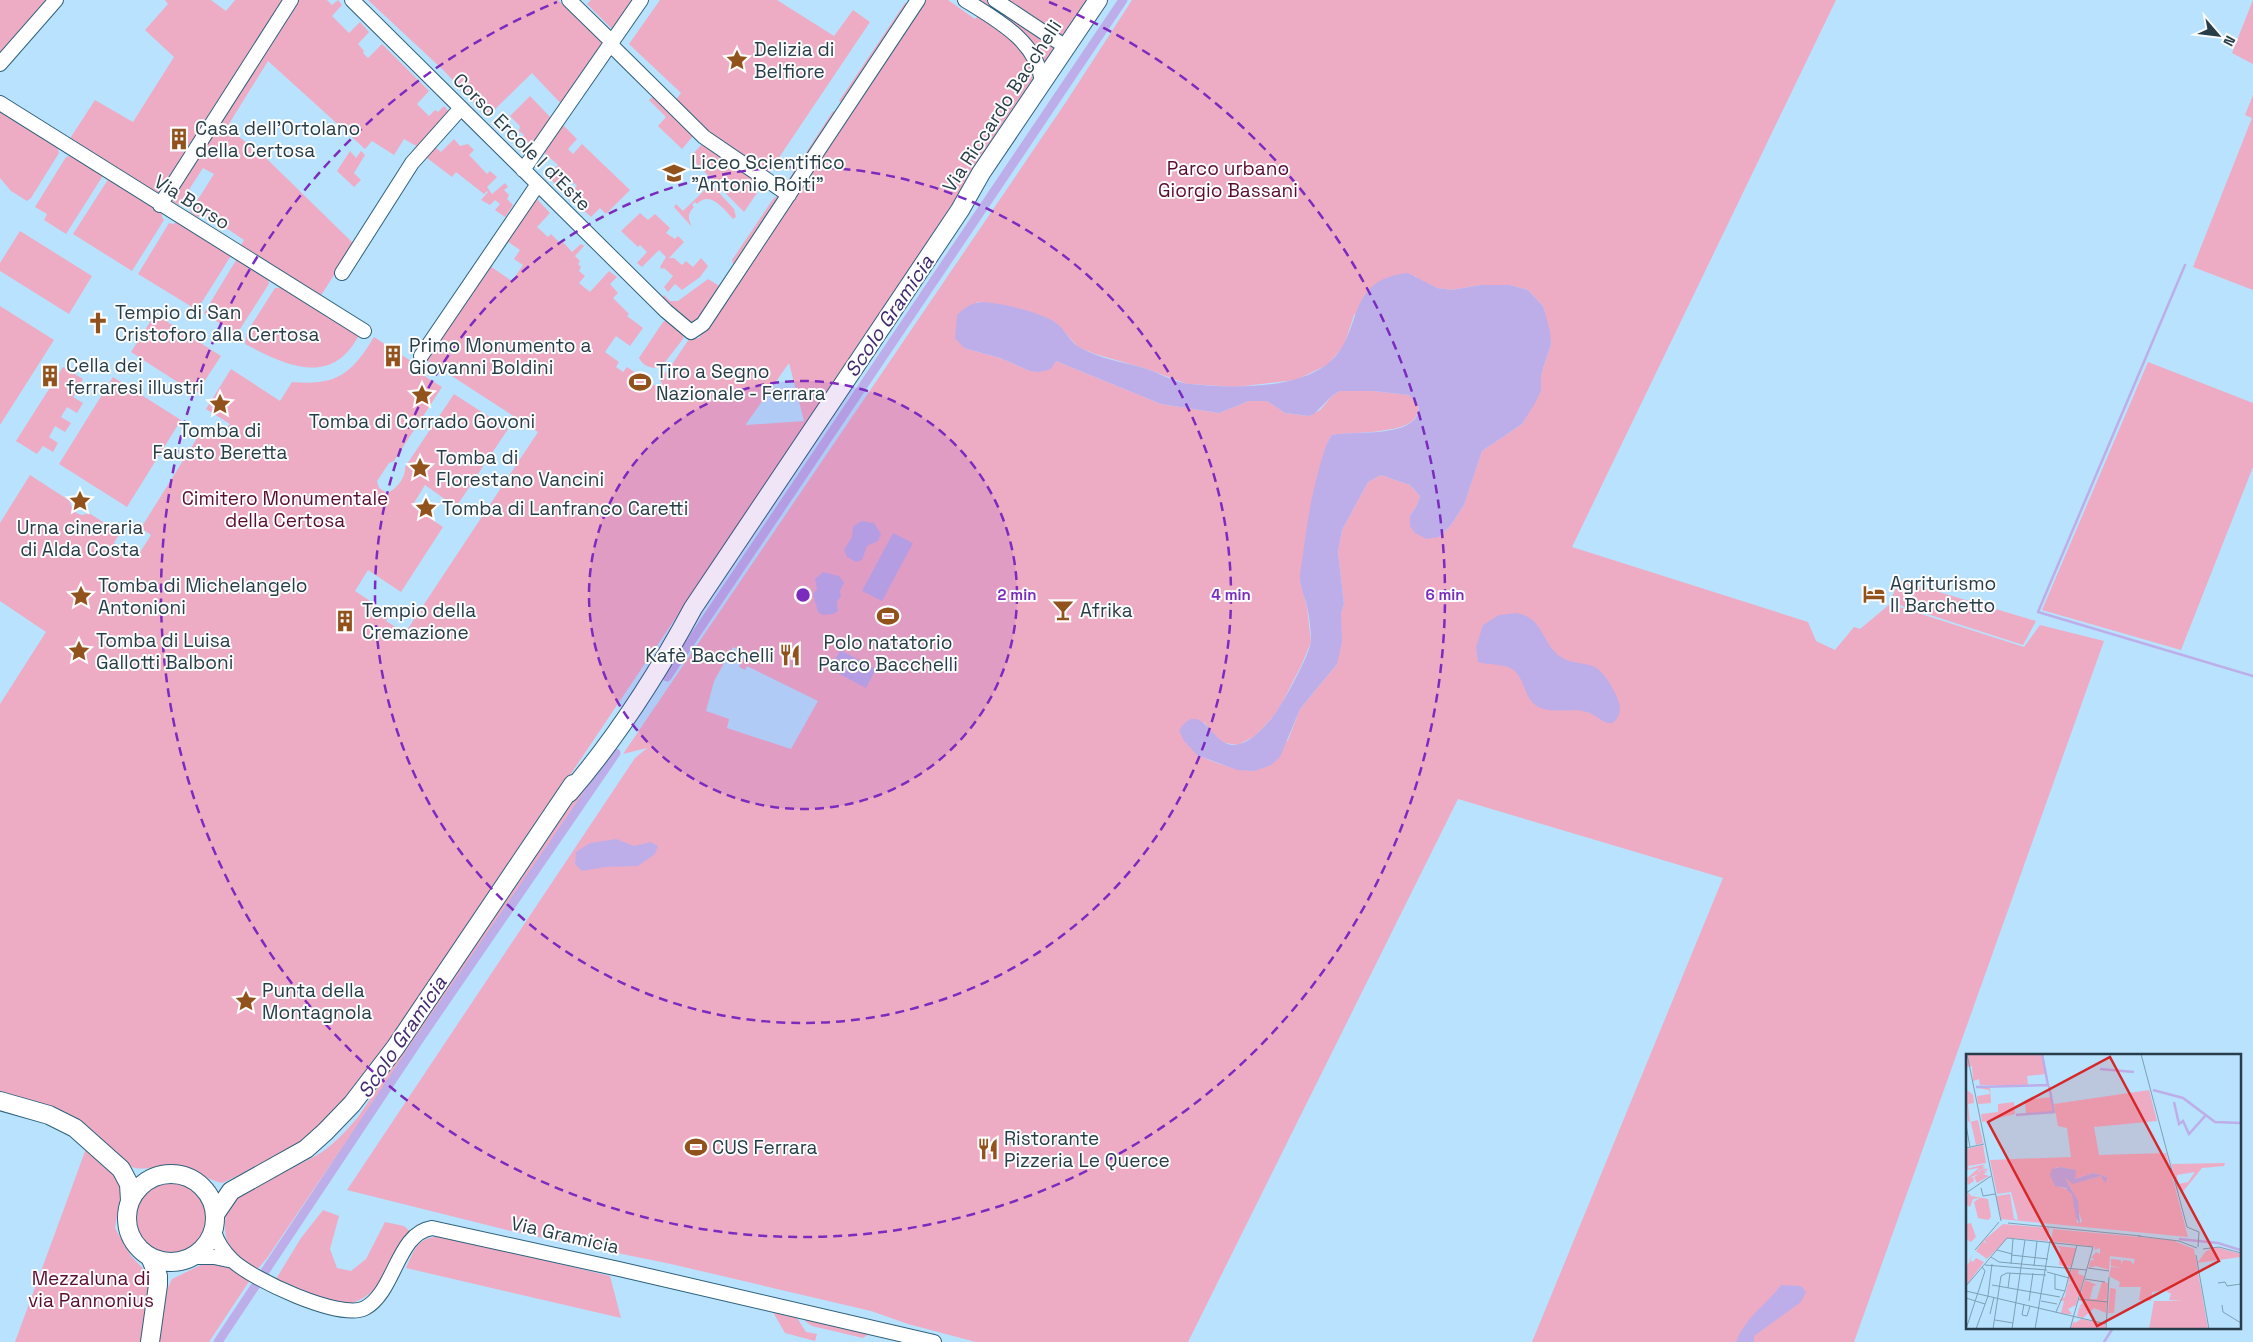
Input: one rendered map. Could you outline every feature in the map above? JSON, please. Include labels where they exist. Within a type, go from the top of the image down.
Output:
[{"type":"main road","name":"Via Riccardo Bacchelli","points":[[1069,49],[1098,0]]},
{"type":"main road","name":"Via Riccardo Bacchelli","points":[[216,1213],[225,1198],[239,1185],[306,1149],[352,1104],[395,1048],[568,793],[593,764],[630,702],[670,649],[693,608],[960,210],[988,178],[1049,77],[1107,0]]},
{"type":"main road","points":[[0,1101],[49,1115],[67,1123],[84,1135],[122,1169],[139,1175],[157,1176]]},
{"type":"main road","points":[[122,1169],[129,1184],[130,1201],[127,1221],[130,1235],[136,1246],[150,1257],[158,1276],[158,1296],[150,1342]]},
{"type":"main road","points":[[130,1201],[140,1186],[157,1176],[165,1174],[183,1175],[202,1186],[213,1202],[216,1213],[214,1231],[206,1246],[187,1259],[166,1278],[158,1296]]},
{"type":"main road","name":"Via Riccardo Bacchelli","points":[[202,1186],[221,1188],[239,1185]]},
{"type":"main road","name":"Via Gramicia","points":[[150,1257],[162,1261],[187,1259]]},
{"type":"street","points":[[0,64],[56,0]]},
{"type":"street","points":[[160,205],[291,0]]},
{"type":"street","name":"Corso Ercole I d'Este","points":[[352,0],[666,311],[691,332],[703,324],[789,195]]},
{"type":"street","points":[[569,0],[611,41],[614,48],[704,136],[789,195],[918,0]]},
{"type":"street","points":[[523,170],[641,0]]},
{"type":"street","points":[[965,0],[1009,29],[1025,45],[1049,77]]},
{"type":"street","points":[[995,0],[1069,49]]},
{"type":"street","name":"Via Borso","points":[[0,103],[160,205],[364,331]]},
{"type":"street","points":[[342,273],[412,163],[461,108]]},
{"type":"street","points":[[421,356],[538,184]]},
{"type":"street","name":"Via Gramicia","points":[[214,1231],[221,1247],[233,1261],[255,1276],[270,1285],[341,1310],[358,1310],[366,1307],[378,1297],[416,1235],[425,1229],[440,1228],[934,1342]]},
{"type":"street","name":"Via Gramicia","points":[[187,1259],[214,1257],[233,1261]]},
{"type":"green space","points":[[0,0],[47,0],[0,55]]},
{"type":"green space","points":[[165,0],[211,0],[226,11],[235,0],[287,0],[162,195],[152,189],[151,191],[69,140],[95,100],[133,122],[174,57],[145,30],[168,4]]},
{"type":"green space","points":[[295,0],[327,0],[332,5],[338,0],[342,5],[332,16],[349,33],[360,22],[369,32],[358,44],[364,51],[363,53],[368,58],[382,44],[429,91],[417,104],[429,116],[435,110],[438,112],[444,106],[450,113],[418,147],[404,139],[394,155],[372,141],[365,149],[268,61],[227,127],[269,161],[354,244],[320,297],[241,245],[244,240],[226,228],[227,226],[215,219],[213,221],[201,213],[198,218],[190,212],[214,174],[203,168],[179,205],[168,199]]},
{"type":"green space","points":[[368,0],[558,0],[604,44],[563,106],[532,73],[488,116],[442,69]]},
{"type":"green space","points":[[591,0],[633,0],[613,30],[587,4]]},
{"type":"green space","points":[[660,0],[777,0],[834,36],[853,10],[870,22],[768,174],[711,134],[675,101],[681,93],[629,44]]},
{"type":"green space","points":[[925,0],[948,0],[975,19],[979,15],[1014,39],[1034,70],[1034,81],[1029,92],[394,1037],[365,1076],[319,1129],[279,1157],[222,1183],[182,1167],[169,1166],[144,1169],[131,1167],[73,1117],[0,1094],[0,704],[46,632],[0,601],[0,523],[30,475],[70,501],[76,513],[82,515],[89,513],[120,533],[114,543],[137,557],[151,535],[141,528],[204,427],[221,437],[230,424],[206,409],[231,369],[280,401],[292,382],[320,382],[341,375],[350,369],[374,337],[414,363],[415,370],[442,387],[394,461],[389,463],[377,481],[379,488],[387,493],[400,483],[405,467],[454,394],[508,429],[456,507],[425,485],[412,506],[443,527],[401,592],[368,570],[355,591],[390,614],[386,621],[405,633],[538,432],[427,360],[490,266],[512,281],[523,265],[514,259],[520,250],[507,241],[536,198],[550,213],[537,227],[548,237],[551,234],[561,244],[563,242],[572,252],[581,244],[584,246],[575,256],[580,261],[578,264],[581,267],[579,271],[585,276],[579,283],[590,292],[609,271],[617,277],[610,284],[618,293],[613,298],[629,314],[627,316],[643,328],[630,346],[616,336],[605,352],[619,362],[616,367],[623,372],[627,367],[660,389],[663,386],[659,378],[669,369],[689,339],[699,338]],"holes":[[[789,363],[804,421],[746,425]]]},
{"type":"green space","points":[[976,0],[986,0],[1058,49],[1044,65]]},
{"type":"green space","points":[[1002,0],[1093,0],[1066,35],[1058,36]]},
{"type":"green space","name":"Parco urbano Giorgio Bassani","points":[[1132,0],[1836,0],[1572,547],[1808,622],[1816,641],[1835,650],[1854,627],[1860,629],[1890,604],[2024,647],[2040,625],[2104,641],[1854,1342],[1532,1342],[1723,878],[1458,799],[1188,1342],[976,1342],[908,1324],[871,1311],[671,1264],[515,1232],[347,1190],[635,758],[647,748],[623,754],[1066,102]],"holes":[[[1415,276],[1421,281],[1437,288],[1452,290],[1481,285],[1510,285],[1528,290],[1543,306],[1551,344],[1541,375],[1541,391],[1522,424],[1482,451],[1464,505],[1451,525],[1439,537],[1410,516],[1420,496],[1410,485],[1381,475],[1368,482],[1342,530],[1338,552],[1344,604],[1341,613],[1337,664],[1300,709],[1288,740],[1255,771],[1232,768],[1197,755],[1204,722],[1215,737],[1225,743],[1238,745],[1255,736],[1273,717],[1281,705],[1302,664],[1311,642],[1307,607],[1300,581],[1327,443],[1332,435],[1389,430],[1401,427],[1410,423],[1415,418],[1419,407],[1409,395],[1373,391],[1340,391],[1333,395],[1320,410],[1309,416],[1285,413],[1267,401],[1249,401],[1219,413],[1161,404],[1056,361],[1030,371],[1000,358],[964,348],[977,302],[1006,306],[1056,323],[1078,347],[1095,354],[1147,369],[1187,384],[1236,387],[1296,380],[1327,365],[1344,346],[1354,315]],[[733,647],[746,654],[739,667],[745,670],[747,666],[818,701],[791,749],[727,728],[729,719],[706,711],[714,681]]]},
{"type":"green space","points":[[2253,0],[2253,64],[2232,53]]},
{"type":"green space","points":[[905,3],[909,6],[843,104],[839,101]]},
{"type":"green space","points":[[2253,95],[2253,290],[2193,267],[2252,118],[2245,115]]},
{"type":"green space","points":[[530,96],[553,120],[534,149],[519,131],[520,126],[510,116]]},
{"type":"green space","points":[[654,96],[694,135],[682,149],[658,126],[666,117],[649,100]]},
{"type":"green space","points":[[0,109],[57,146],[59,153],[31,198],[27,201],[11,191],[0,178]]},
{"type":"green space","points":[[833,111],[837,113],[787,186],[785,185]]},
{"type":"green space","points":[[560,122],[577,139],[568,149],[573,154],[582,144],[630,190],[606,214],[600,208],[591,217],[568,196],[577,186],[566,175],[556,184],[547,177],[558,165],[542,151]]},
{"type":"green space","points":[[454,139],[460,146],[468,144],[474,150],[469,155],[487,174],[490,171],[497,177],[487,187],[492,194],[505,183],[508,187],[504,190],[509,195],[507,199],[513,205],[505,217],[495,210],[500,204],[495,200],[490,205],[481,200],[487,191],[484,194],[456,172],[452,177],[423,155],[433,145],[441,152]]},
{"type":"green space","points":[[703,143],[763,184],[744,212],[690,157]]},
{"type":"green space","points":[[350,151],[356,158],[361,151],[365,155],[354,173],[361,180],[354,187],[337,171]]},
{"type":"green space","points":[[74,155],[104,174],[66,234],[44,220],[47,214],[35,207],[66,157]]},
{"type":"green space","points":[[109,178],[162,210],[164,220],[132,271],[73,234]]},
{"type":"green space","points":[[711,184],[734,209],[736,217],[733,219],[712,200],[702,200],[692,205],[694,207],[689,216],[692,227],[674,207],[676,204],[683,211]]},
{"type":"green space","points":[[778,195],[780,197],[735,264],[733,264],[732,260],[773,199]]},
{"type":"green space","points":[[640,213],[648,220],[655,214],[670,228],[666,233],[675,239],[678,236],[684,242],[669,258],[674,258],[682,265],[686,261],[693,267],[701,258],[708,266],[700,277],[682,290],[675,284],[668,292],[664,287],[673,276],[660,267],[666,257],[659,250],[642,267],[637,263],[647,252],[640,245],[638,247],[621,231]]},
{"type":"green space","points":[[178,221],[232,254],[197,310],[138,274],[169,223],[173,224]]},
{"type":"green space","points":[[20,231],[92,276],[69,314],[0,271],[0,263]]},
{"type":"green space","points":[[238,257],[268,276],[269,284],[240,329],[236,331],[230,330],[204,313]]},
{"type":"green space","points":[[708,279],[721,287],[700,317],[691,325],[661,298],[664,295],[670,301],[678,301]]},
{"type":"green space","points":[[283,287],[360,333],[349,350],[337,361],[323,366],[293,365],[245,344],[247,332],[275,288]]},
{"type":"green space","points":[[0,306],[54,340],[0,425]]},
{"type":"green space","points":[[155,314],[221,356],[196,394],[131,352]]},
{"type":"green space","points":[[666,320],[684,335],[683,339],[662,366],[649,367],[643,364],[639,358]]},
{"type":"green space","points":[[2148,362],[2253,403],[2253,467],[2181,650],[2042,610]]},
{"type":"green space","points":[[63,367],[83,379],[73,397],[83,403],[77,413],[67,407],[61,417],[71,423],[65,432],[55,426],[49,437],[58,443],[53,452],[43,446],[37,454],[16,441]]},
{"type":"green space","name":"Cimitero Monumentale della Certosa","points":[[113,377],[181,420],[127,507],[59,464]]},
{"type":"green space","points":[[1899,580],[2036,621],[2023,645],[1890,602]]},
{"type":"green space","points":[[612,751],[267,1258],[257,1270],[244,1261],[230,1249],[226,1236],[226,1217],[228,1207],[232,1201],[248,1188],[322,1152],[341,1136],[358,1117],[606,752]]},
{"type":"green space","name":"Mezzaluna di via Pannonius","points":[[87,1146],[117,1175],[122,1187],[115,1228],[131,1256],[153,1279],[142,1342],[15,1342]]},
{"type":"green space","points":[[171,1180],[186,1183],[198,1191],[206,1203],[209,1218],[206,1233],[198,1245],[186,1253],[171,1256],[156,1253],[144,1245],[136,1233],[133,1218],[136,1203],[144,1191],[156,1183]]},
{"type":"green space","points":[[323,1210],[339,1216],[330,1249],[337,1268],[351,1271],[366,1259],[385,1222],[404,1226],[411,1232],[392,1266],[376,1288],[355,1302],[337,1303],[276,1279],[301,1238]]},
{"type":"green space","points":[[444,1236],[610,1276],[621,1318],[406,1268],[419,1244],[428,1238]]},
{"type":"green space","points":[[214,1262],[234,1269],[250,1280],[209,1342],[157,1342],[167,1290],[172,1279],[205,1263]]},
{"type":"green space","points":[[770,1307],[794,1313],[806,1332],[817,1334],[815,1341],[785,1333]]},
{"type":"green space","points":[[802,1315],[873,1331],[863,1338],[812,1326],[806,1322]]},
{"type":"shaded area","points":[[1408,273],[1437,288],[1452,290],[1481,285],[1510,285],[1528,290],[1543,306],[1550,331],[1551,344],[1541,375],[1541,391],[1522,424],[1482,451],[1464,505],[1451,525],[1439,537],[1426,539],[1415,533],[1410,526],[1410,516],[1420,496],[1410,485],[1381,475],[1368,482],[1342,530],[1338,552],[1344,604],[1341,613],[1342,642],[1337,664],[1300,709],[1280,757],[1271,765],[1255,771],[1237,770],[1197,755],[1184,741],[1179,730],[1188,721],[1195,719],[1202,721],[1222,741],[1230,745],[1240,744],[1249,740],[1258,733],[1276,712],[1310,647],[1311,631],[1300,572],[1313,494],[1327,443],[1332,435],[1397,429],[1406,426],[1414,420],[1419,407],[1409,395],[1373,391],[1340,391],[1333,395],[1314,414],[1309,416],[1285,413],[1267,401],[1249,401],[1219,413],[1161,404],[1056,361],[1051,369],[1040,372],[1030,371],[1000,358],[964,348],[955,338],[957,315],[970,305],[983,302],[1017,308],[1050,319],[1062,328],[1079,347],[1087,351],[1147,369],[1179,382],[1224,386],[1261,385],[1296,379],[1326,365],[1338,353],[1363,298],[1373,286],[1387,278]]},
{"type":"shaded area","points":[[861,521],[874,523],[881,534],[878,541],[867,546],[862,560],[856,562],[847,557],[844,550],[852,537],[853,527]]},
{"type":"shaded area","points":[[893,533],[913,543],[882,601],[862,591]]},
{"type":"shaded area","points":[[823,572],[839,576],[844,583],[840,591],[841,596],[837,602],[838,611],[833,614],[823,615],[818,612],[813,594],[817,589],[815,579]]},
{"type":"shaded area","points":[[1516,613],[1532,620],[1554,651],[1561,657],[1569,661],[1595,667],[1603,674],[1615,692],[1619,704],[1619,713],[1613,723],[1605,722],[1591,713],[1581,711],[1543,709],[1532,702],[1514,670],[1505,666],[1478,662],[1476,647],[1483,625],[1499,615]]},
{"type":"shaded area","points":[[840,650],[876,669],[866,688],[830,669]]},
{"type":"shaded area","points":[[616,839],[634,846],[651,842],[658,846],[655,854],[638,866],[605,867],[582,871],[575,864],[576,852],[590,843]]},
{"type":"shaded area","points":[[1781,1285],[1801,1286],[1806,1292],[1801,1302],[1754,1336],[1754,1342],[1736,1342],[1750,1319]]},
{"type":"waterway","name":"Scolo Gramicia","points":[[667,677],[1123,0]]},
{"type":"waterway","points":[[2185,265],[2038,612],[2253,676]]},
{"type":"waterway","name":"Scolo Gramicia","points":[[218,1342],[421,1037],[616,753]]},
{"type":"waterway","points":[[2104,1342],[2112,1330]]},
{"type":"place","name":"Delizia di Belfiore","points":[[737,60]]},
{"type":"place","name":"Casa dell'Ortolano della Certosa","points":[[179,139]]},
{"type":"place","name":"Liceo Scientifico \"Antonio Roiti\"","points":[[674,173]]},
{"type":"place","name":"Tempio di San Cristoforo alla Certosa","points":[[98,323]]},
{"type":"place","name":"Primo Monumento a Giovanni Boldini","points":[[393,356]]},
{"type":"place","name":"Cella dei ferraresi illustri","points":[[50,376]]},
{"type":"place","name":"Tiro a Segno Nazionale - Ferrara","points":[[640,382]]},
{"type":"place","name":"Tomba di Corrado Govoni","points":[[422,395]]},
{"type":"place","name":"Tomba di Fausto Beretta","points":[[220,404]]},
{"type":"place","name":"Tomba di Florestano Vancini","points":[[420,468]]},
{"type":"place","name":"Urna cineraria di Alda Costa","points":[[80,501]]},
{"type":"place","name":"Tomba di Lanfranco Caretti","points":[[426,508]]},
{"type":"place","name":"Agriturismo Il Barchetto","points":[[1874,594]]},
{"type":"place","name":"Tomba di Michelangelo Antonioni","points":[[81,596]]},
{"type":"place","name":"Afrika","points":[[1063,610]]},
{"type":"place","name":"Polo natatorio Parco Bacchelli","points":[[888,616]]},
{"type":"place","name":"Tempio della Cremazione","points":[[345,621]]},
{"type":"place","name":"Tomba di Luisa Gallotti Balboni","points":[[79,651]]},
{"type":"place","name":"Kafè Bacchelli","points":[[790,655]]},
{"type":"place","name":"Punta della Montagnola","points":[[246,1001]]},
{"type":"place","name":"CUS Ferrara","points":[[696,1147]]},
{"type":"place","name":"Ristorante Pizzeria Le Querce","points":[[988,1149]]}]
